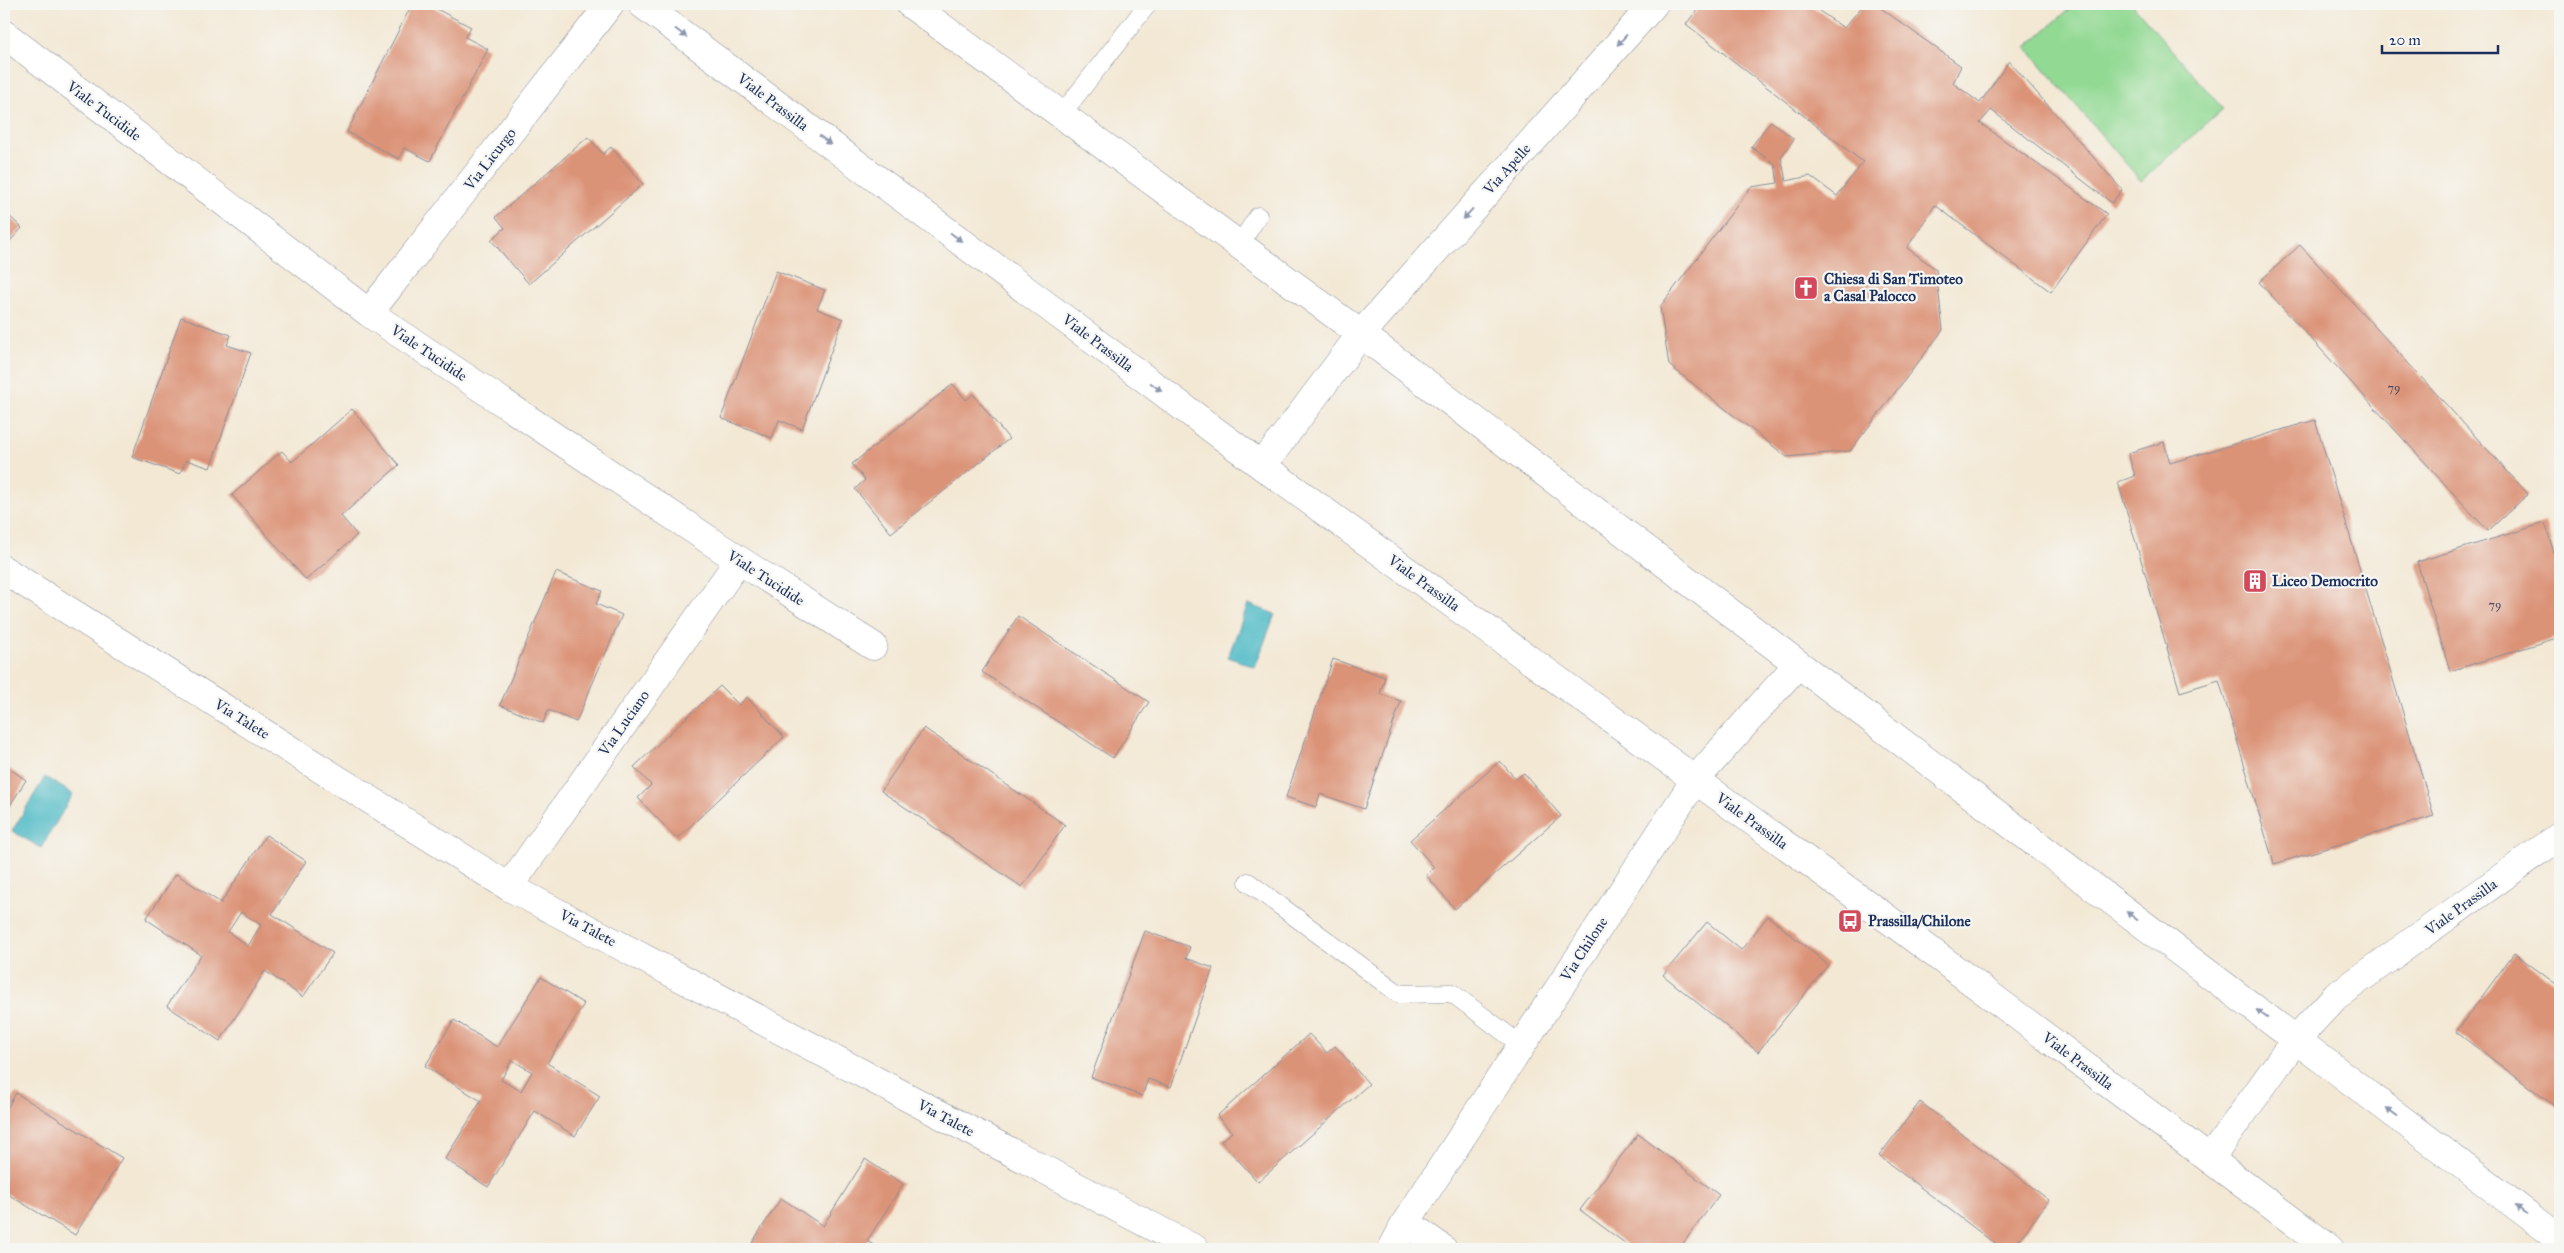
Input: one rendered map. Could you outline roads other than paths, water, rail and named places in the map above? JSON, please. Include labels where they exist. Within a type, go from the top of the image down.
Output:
[{"type":"street","name":"Via Licurgo","points":[[370,313],[610,4]]},
{"type":"street","name":"Viale Prassilla","points":[[642,4],[1262,466],[1896,925],[2330,1249]]},
{"type":"street","points":[[910,4],[1361,334],[2560,1240]]},
{"type":"street","name":"Via Apelle","points":[[1262,466],[1361,334],[1647,6]]},
{"type":"street","name":"Viale Tucidide","points":[[4,34],[370,313],[738,560],[873,646]]},
{"type":"street","name":"Via Luciano","points":[[510,886],[738,560]]},
{"type":"street","name":"Via Talete","points":[[4,570],[510,886],[1195,1249]]},
{"type":"street","name":"Via Chilone","points":[[1392,1249],[1406,1222],[1695,780],[1798,664]]},
{"type":"street","name":"Viale Prassilla","points":[[2210,1159],[2295,1040],[2336,996],[2560,836]]},
{"type":"street","points":[[1406,1222],[1443,1249]]},
{"type":"lane","points":[[1061,115],[1148,4]]},
{"type":"lane","points":[[1239,245],[1258,216]]},
{"type":"lane","points":[[1248,882],[1399,994],[1452,993],[1521,1045]]},
{"type":"water","points":[[1248,604],[1275,614],[1255,667],[1228,657]]},
{"type":"water","points":[[45,777],[73,794],[41,848],[12,831]]},
{"type":"place","name":"Chiesa di San Timoteo a Casal Palocco","points":[[1806,288]]},
{"type":"place","name":"Liceo Democrito","points":[[2255,581]]},
{"type":"place","name":"Prassilla/Chilone","points":[[1850,921]]}]
